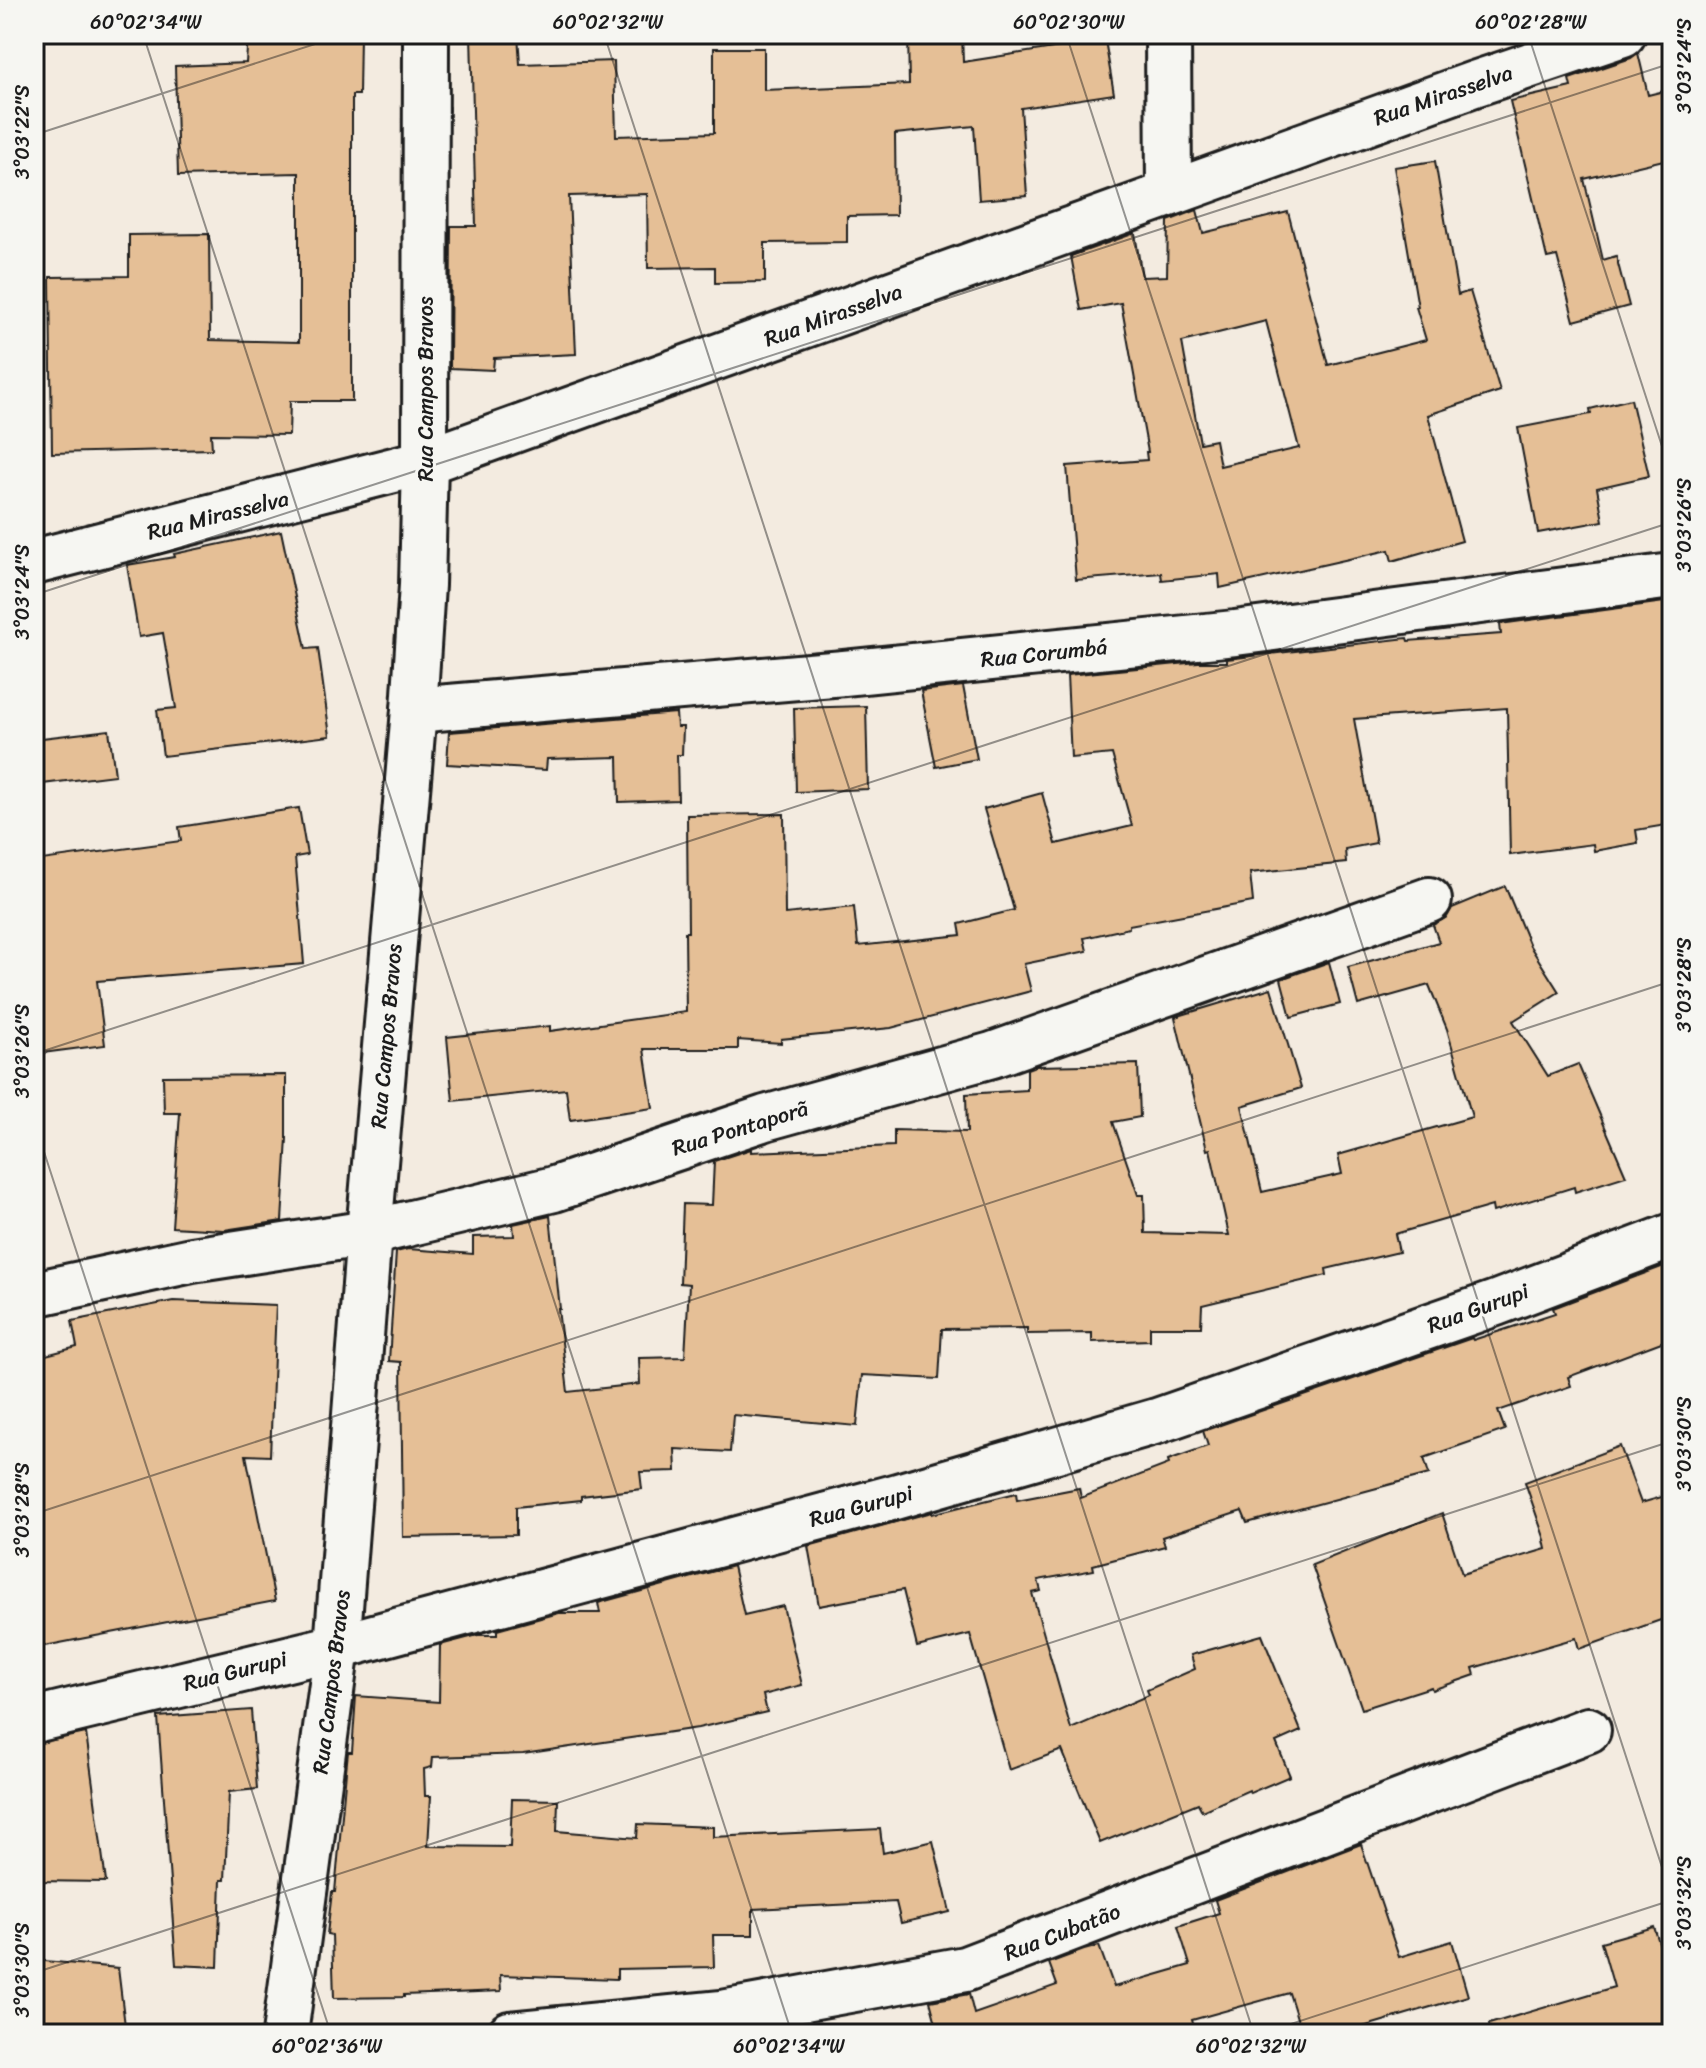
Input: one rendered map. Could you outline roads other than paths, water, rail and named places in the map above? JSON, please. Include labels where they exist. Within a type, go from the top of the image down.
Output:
[{"type":"street","name":"Rua Campos Bravos","points":[[285,2034],[337,1647],[414,710],[422,585],[425,462],[426,34]]},
{"type":"street","points":[[1168,34],[1169,193]]},
{"type":"street","name":"Rua Mirasselva","points":[[34,562],[425,462],[1474,84],[1623,34]]},
{"type":"street","name":"Rua Corumbá","points":[[414,710],[844,673],[1235,633],[1672,576]]},
{"type":"street","name":"Rua Pontaporã","points":[[34,1294],[192,1260],[369,1233],[554,1189],[765,1118],[992,1055],[1429,900]]},
{"type":"street","name":"Rua Gurupi","points":[[34,1720],[337,1647],[891,1498],[1157,1421],[1496,1303],[1672,1236]]},
{"type":"street","name":"Rua Cubatão","points":[[510,2034],[722,2013],[965,1969],[1588,1730]]}]
